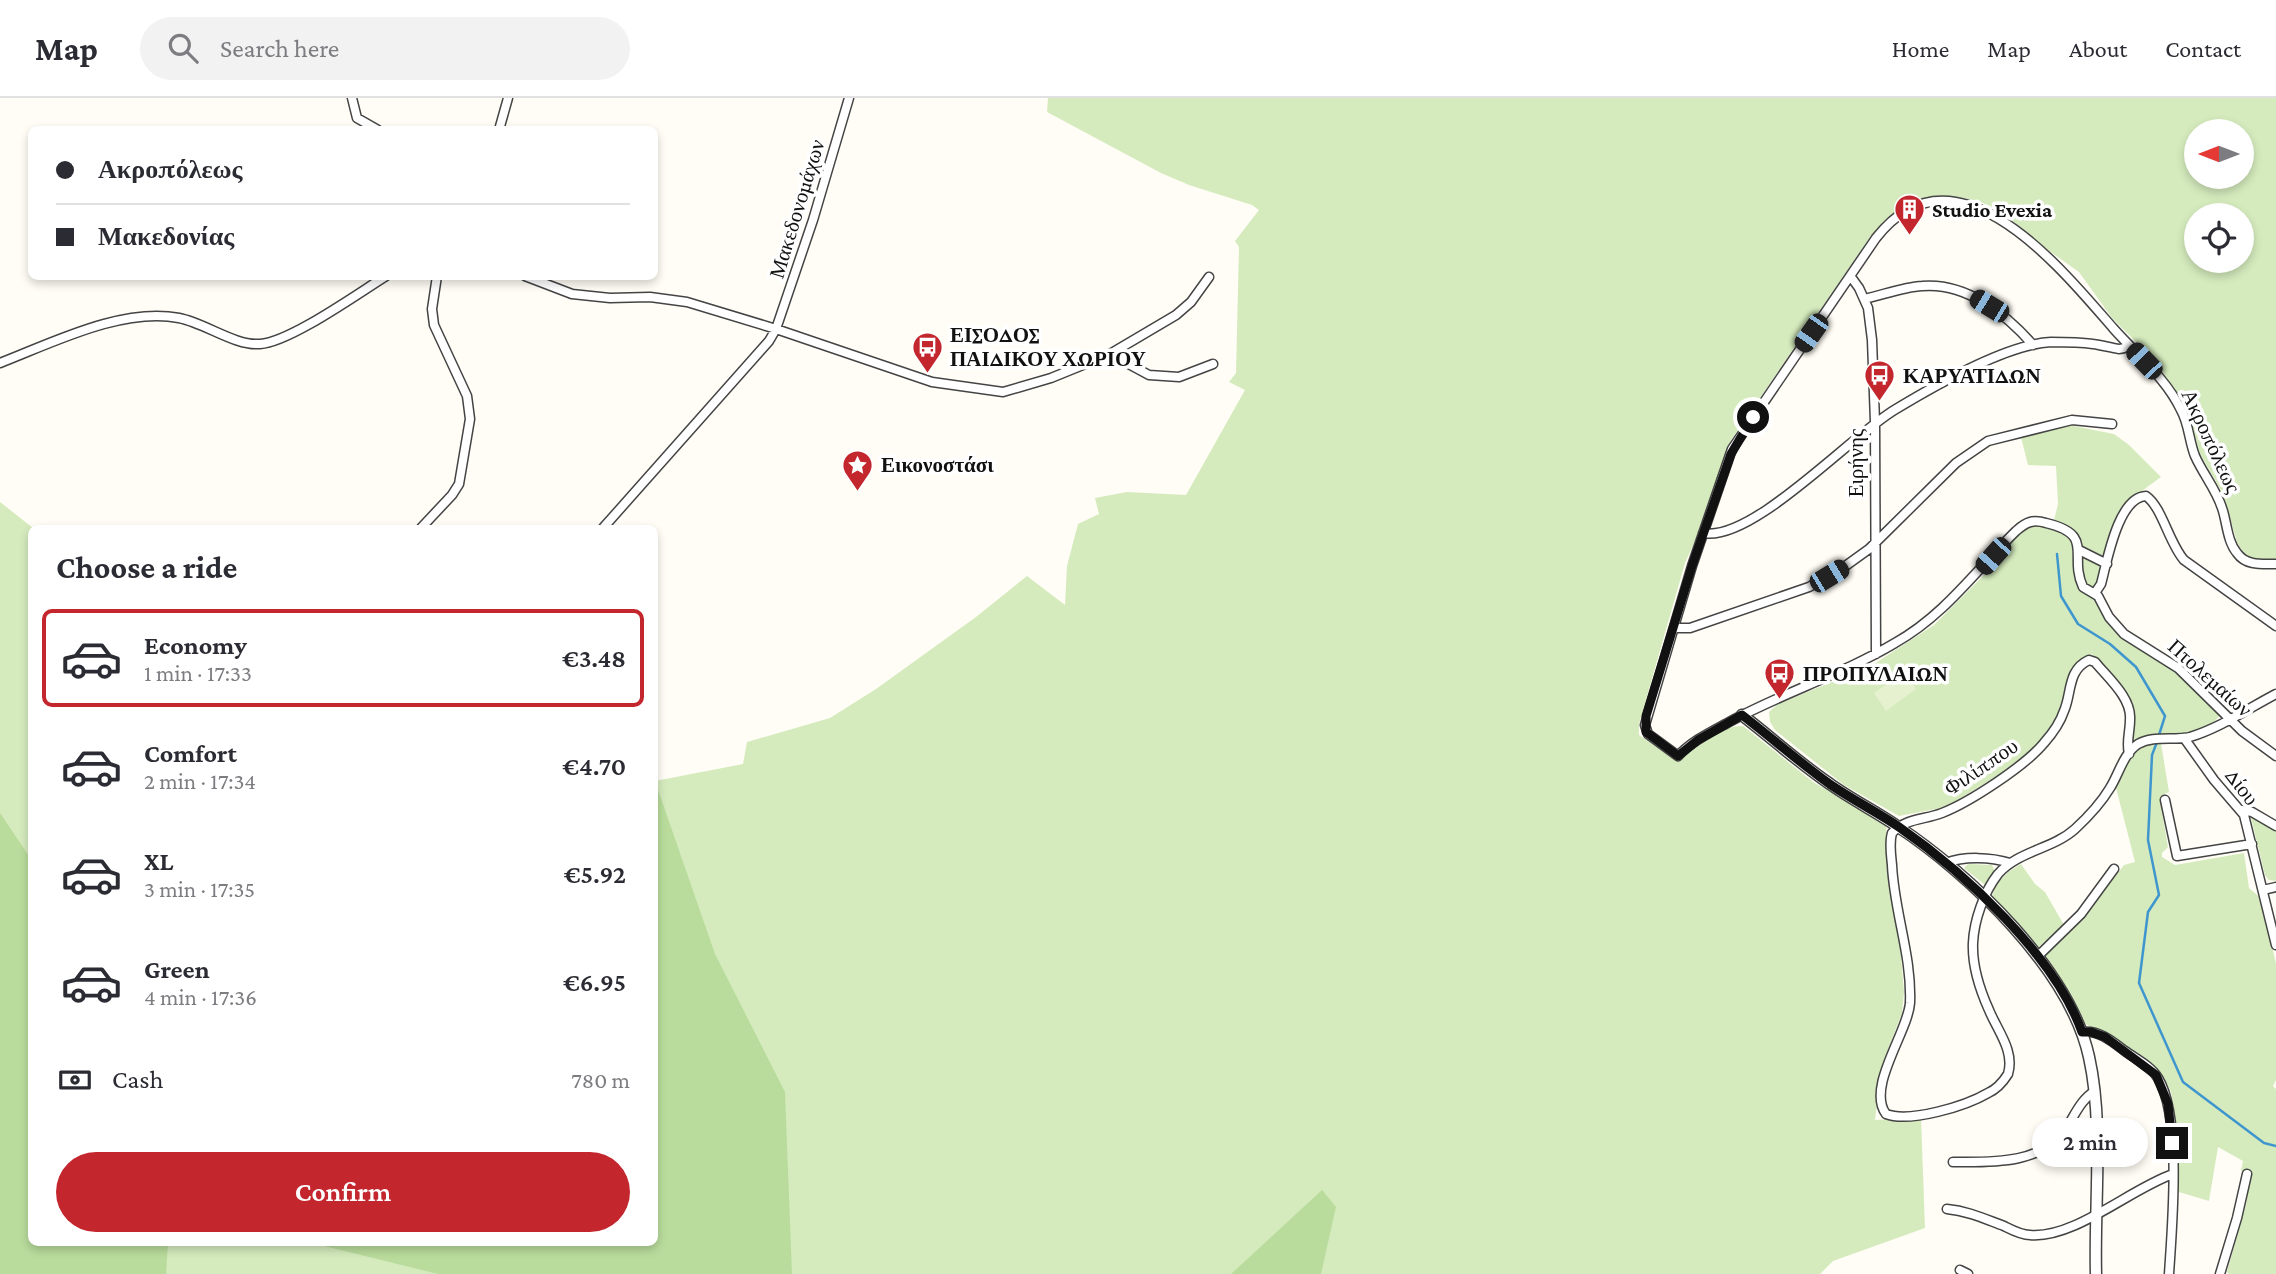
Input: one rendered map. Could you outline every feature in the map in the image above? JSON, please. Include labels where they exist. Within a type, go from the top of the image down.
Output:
[{"type":"street","points":[[352,98],[357,118],[371,126]]},
{"type":"street","points":[[500,126],[508,98]]},
{"type":"street","name":"Μακεδονομάχων","points":[[606,525],[769,341],[776,329],[813,220],[849,98]]},
{"type":"street","name":"Ακροπόλεως","points":[[1742,715],[1698,740],[1678,756],[1648,734],[1644,727],[1703,533],[1735,445],[1876,238],[1902,212],[1927,201],[1961,204],[1998,217],[2045,254],[2079,286],[2159,378],[2182,411],[2195,456],[2220,501],[2236,552],[2248,562],[2276,564]]},
{"type":"street","points":[[535,280],[572,294],[610,298],[650,297],[687,302],[932,382],[1003,393],[1110,354],[1184,309],[1209,277]]},
{"type":"street","name":"Ειρήνης","points":[[1851,277],[1864,299],[1871,329],[1875,422],[1876,654]]},
{"type":"street","points":[[0,363],[85,331],[139,317],[183,318],[244,342],[267,343],[301,328],[379,280]]},
{"type":"street","points":[[424,525],[459,484],[470,419],[467,396],[434,325],[432,309],[436,280]]},
{"type":"street","points":[[1864,299],[1924,286],[1958,291],[1975,297],[2000,313],[2033,345]]},
{"type":"street","points":[[1703,533],[1726,533],[1751,520],[1801,484],[1875,422],[1931,389],[1999,357],[2033,345],[2075,342],[2120,349],[2129,345]]},
{"type":"street","points":[[1110,354],[1149,375],[1179,376],[1213,364]]},
{"type":"street","points":[[1674,628],[1687,629],[1809,587],[1860,556],[1956,463],[1985,443],[2072,420],[2112,424]]},
{"type":"street","points":[[2095,593],[2099,589],[2123,513],[2134,499],[2146,496],[2153,503],[2184,560],[2276,626]]},
{"type":"street","points":[[2096,1274],[2095,1091],[2082,1032],[2069,1003],[2037,957],[1985,899],[1946,863],[1899,827],[1833,786],[1742,715],[1876,654],[1930,620],[2024,524],[2033,521],[2066,529],[2077,542],[2079,550],[2106,564]]},
{"type":"street","name":"Πτολεμαίων","points":[[2079,550],[2080,582],[2086,590],[2095,593],[2109,618],[2121,632],[2178,668],[2250,738],[2276,756]]},
{"type":"street","name":"Φιλίππου","points":[[1899,827],[1953,808],[2037,751],[2063,715],[2074,674],[2086,661],[2095,663],[2129,707],[2129,754]]},
{"type":"street","points":[[1899,827],[1890,839],[1892,871],[1895,902],[1907,959],[1910,1003],[1903,1028],[1886,1067],[1882,1100],[1884,1112],[1890,1116],[1906,1116],[1957,1106],[1989,1093],[2008,1074],[2009,1053],[1986,1004],[1973,960],[1974,929],[1994,880],[2010,863],[2056,843],[2075,828],[2106,795],[2136,746],[2148,740],[2184,738],[2204,731],[2276,694]]},
{"type":"street","name":"Δίου","points":[[2184,738],[2214,780],[2242,810],[2276,945]]},
{"type":"street","points":[[2165,800],[2177,856],[2252,844]]},
{"type":"street","points":[[2242,810],[2252,812],[2276,825]]},
{"type":"street","points":[[1946,863],[1966,859],[2010,863]]},
{"type":"street","points":[[2037,957],[2081,914],[2114,869]]},
{"type":"street","points":[[2263,890],[2276,887]]},
{"type":"street","points":[[2082,1032],[2105,1037],[2157,1076],[2169,1108],[2173,1174],[2169,1274]]},
{"type":"street","points":[[1953,1162],[2008,1160],[2043,1149],[2060,1136],[2080,1105],[2095,1091]]},
{"type":"street","points":[[1947,1209],[1968,1212],[2031,1235],[2062,1231],[2150,1183],[2173,1174]]},
{"type":"street","points":[[2220,1274],[2247,1174]]},
{"type":"green space","points":[[1048,98],[2276,98],[2276,559],[2253,559],[2243,552],[2237,542],[2223,494],[2199,452],[2183,402],[2157,363],[2112,318],[2079,272],[2038,243],[2007,216],[1983,203],[1964,198],[1933,196],[1914,200],[1895,212],[1870,237],[1731,440],[1699,532],[1685,563],[1639,724],[1639,735],[1677,761],[1716,734],[1743,726],[1813,782],[1886,824],[1888,872],[1900,944],[1904,992],[1902,1013],[1882,1065],[1875,1120],[1921,1117],[1925,1228],[1833,1261],[1820,1274],[0,1274],[0,502],[29,525],[28,1246],[658,1246],[658,780],[743,764],[747,742],[830,718],[876,689],[976,617],[1027,576],[1065,605],[1067,566],[1078,524],[1099,514],[1095,498],[1127,492],[1186,495],[1245,390],[1229,382],[1236,373],[1239,247],[1235,241],[1259,210],[1252,205],[1161,173],[1047,112]]},
{"type":"green space","points":[[2064,424],[2114,434],[2161,477],[2128,501],[2122,509],[2095,588],[2099,606],[2153,656],[2181,676],[2220,715],[2203,728],[2154,736],[2132,744],[2133,703],[2092,654],[2073,670],[2058,716],[2022,758],[1953,803],[1899,816],[1844,785],[1775,730],[1770,722],[1769,712],[1778,704],[1871,666],[1934,625],[1984,575],[2022,530],[2032,525],[2052,528],[2058,504],[2056,466],[2028,465],[2021,437]]},
{"type":"green space","points":[[1904,672],[1916,689],[1886,711],[1874,693]]},
{"type":"green space","points":[[2151,743],[2161,743],[2169,792],[2162,795],[2160,801],[2168,847],[2162,857],[2175,865],[2244,853],[2249,888],[2262,899],[2276,964],[2276,1080],[2273,1086],[2276,1089],[2276,1274],[2227,1272],[2246,1204],[2251,1172],[2241,1171],[2243,1161],[2218,1147],[2209,1201],[2179,1192],[2175,1117],[2171,1092],[2165,1080],[2155,1068],[2102,1032],[2085,1024],[2066,988],[2042,957],[2085,915],[2124,865],[2135,862],[2116,788],[2133,755]]},
{"type":"green space","points":[[658,790],[715,954],[785,1092],[792,1274],[438,1274],[324,1246],[658,1246]]},
{"type":"green space","points":[[0,813],[28,855],[28,1246],[168,1246],[166,1274],[0,1274]]},
{"type":"green space","points":[[2250,814],[2276,830],[2276,881],[2269,880],[2265,875]]},
{"type":"green space","points":[[1968,864],[1992,865],[1995,871],[1985,885],[1964,868]]},
{"type":"green space","points":[[2021,864],[2035,884],[2045,892],[2064,925],[2036,949],[1992,898],[2002,878]]},
{"type":"green space","points":[[1322,1190],[1336,1207],[1321,1274],[1231,1274]]},
{"type":"waterway","points":[[2057,554],[2061,596],[2078,624],[2110,644],[2136,667],[2165,716],[2159,735]]},
{"type":"waterway","points":[[2157,742],[2152,755],[2148,840],[2159,895],[2148,912],[2139,983],[2183,1082],[2264,1143],[2276,1146]]},
{"type":"place","name":"Studio Evexia","points":[[1909,237]]},
{"type":"place","name":"ΕΙΣΟΔΟΣ ΠΑΙΔΙΚΟΥ ΧΩΡΙΟΥ","points":[[927,374]]},
{"type":"place","name":"ΚΑΡΥΑΤΙΔΩΝ","points":[[1880,403]]},
{"type":"place","name":"Εικονοστάσι","points":[[858,492]]},
{"type":"place","name":"ΠΡΟΠΥΛΑΙΩΝ","points":[[1780,701]]},
{"type":"route","points":[[1753,417],[1732,449],[1692,566],[1646,716],[1646,732],[1678,756],[1698,740],[1742,715],[1824,780],[1899,827],[1933,853],[1974,888],[2021,937],[2061,989],[2074,1010],[2082,1032],[2105,1037],[2156,1075],[2168,1104],[2172,1143]]}]
